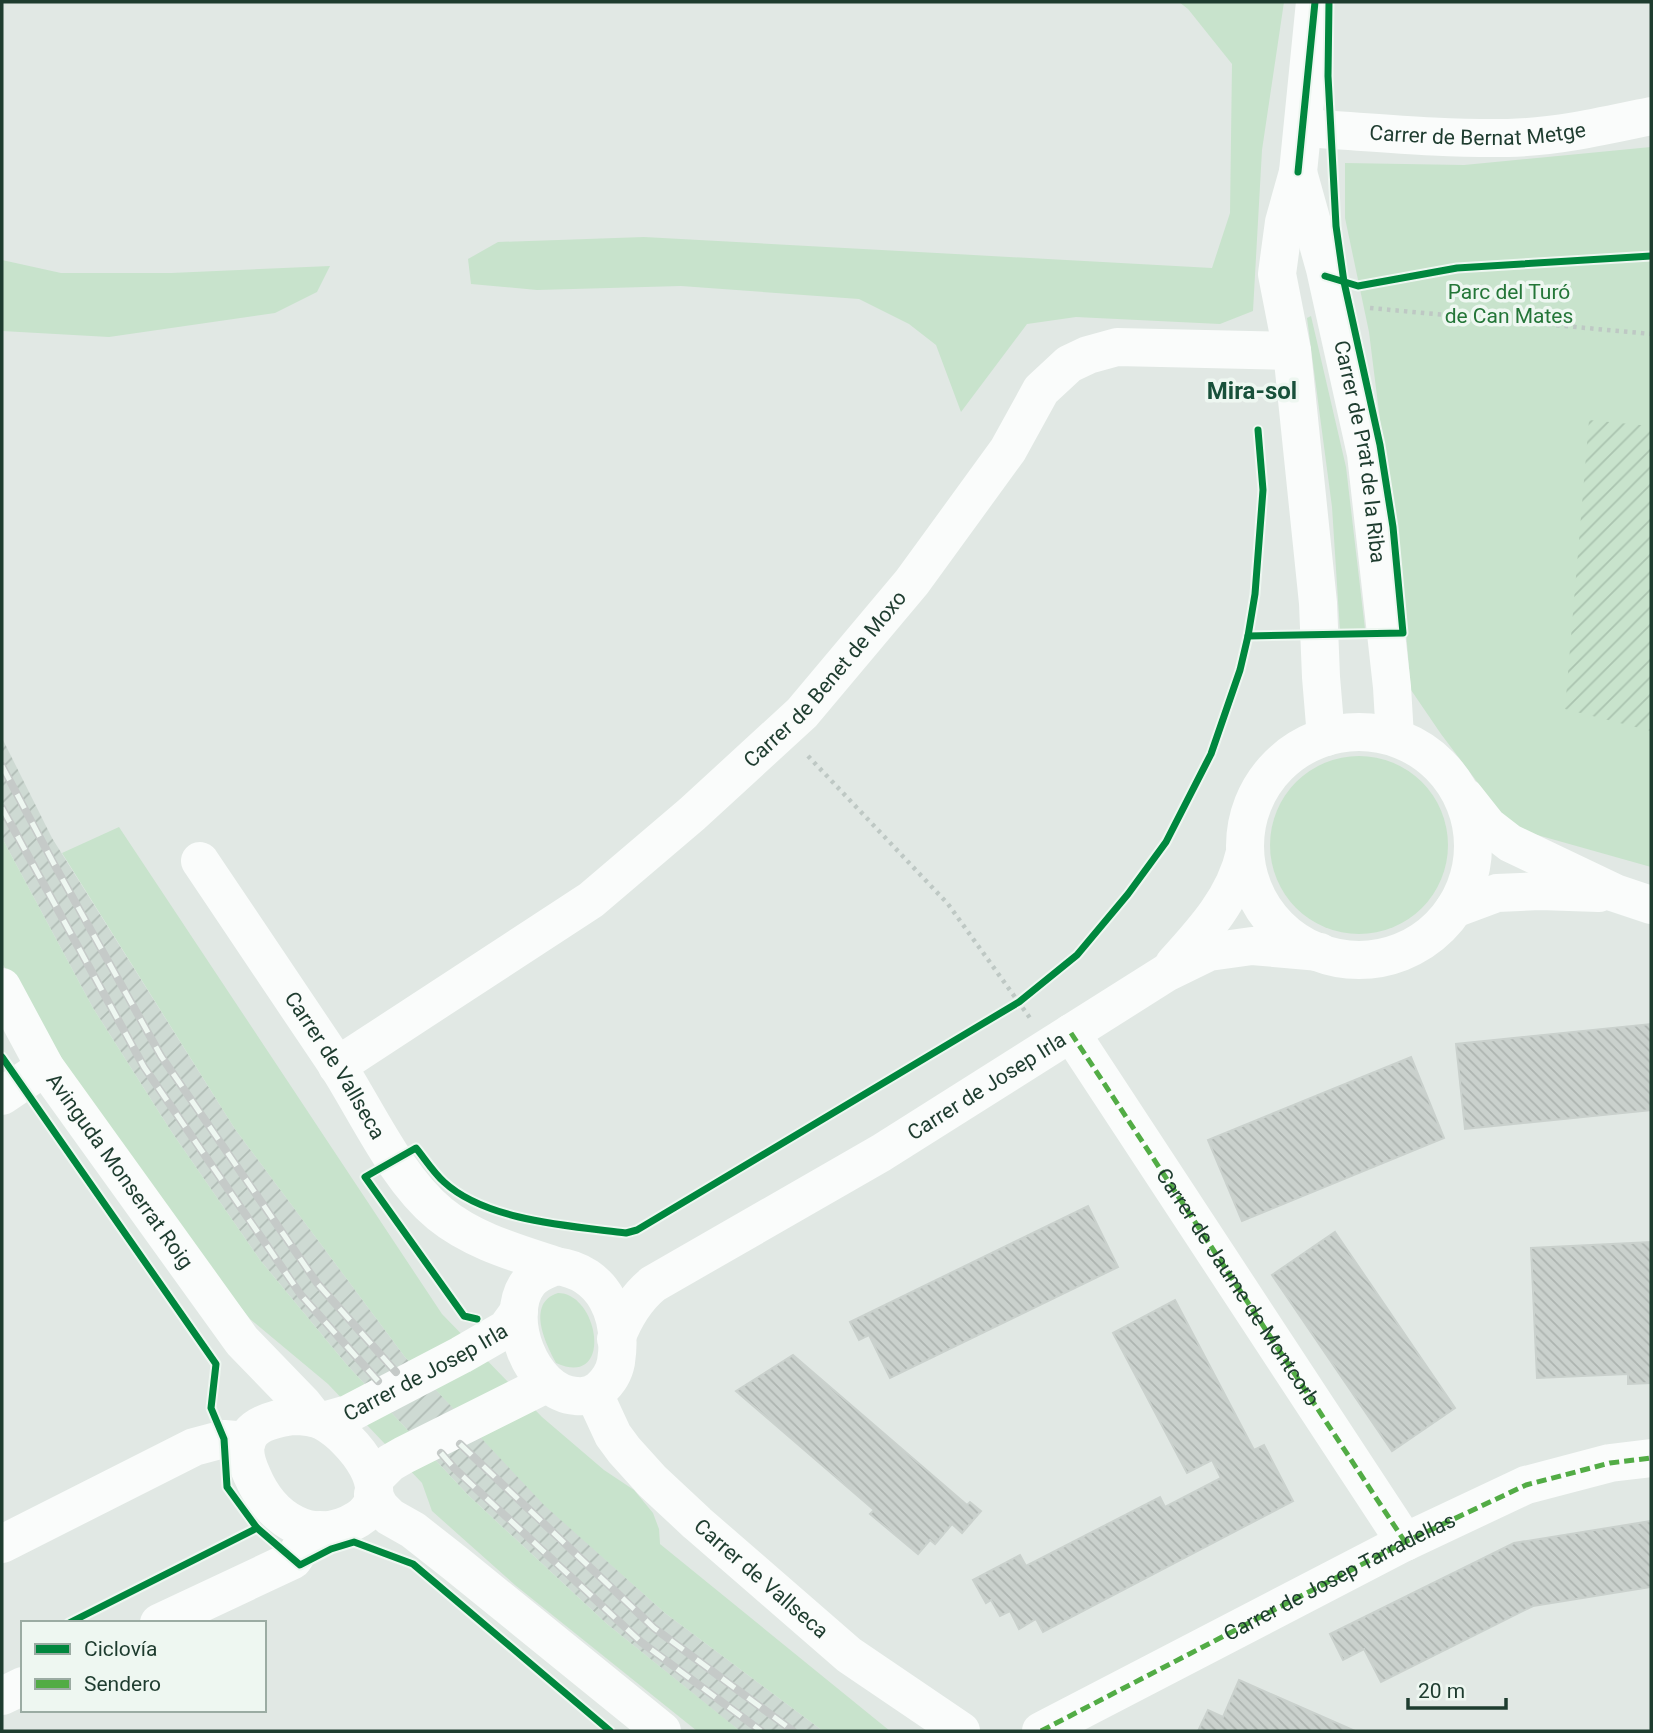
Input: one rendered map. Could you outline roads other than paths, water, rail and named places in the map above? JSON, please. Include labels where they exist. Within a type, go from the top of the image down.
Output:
[{"type":"street","name":"Carrer de Prat de la Riba","points":[[1315,2],[1298,172],[1284,222],[1278,274],[1292,352],[1318,603],[1326,737]]},
{"type":"street","name":"Carrer de Bernat Metge","points":[[1303,128],[1397,135],[1510,138],[1595,129],[1651,116]]},
{"type":"street","name":"Carrer de Prat de la Riba","points":[[1298,172],[1325,269],[1366,454],[1392,687],[1395,737]]},
{"type":"street","name":"Carrer de Benet de Moxo","points":[[337,1066],[591,900],[692,814],[802,713],[912,582],[1007,450],[1041,390],[1069,363],[1117,347],[1292,352]]},
{"type":"street","points":[[1166,973],[1204,931],[1240,873],[1251,809],[1272,772],[1306,745],[1349,732],[1372,732],[1395,737],[1420,749],[1442,767],[1488,826],[1510,843],[1615,893],[1651,905]]},
{"type":"street","points":[[1245,852],[1252,884],[1267,913],[1300,943],[1340,958],[1362,960],[1396,953],[1406,950],[1433,933],[1454,909],[1464,891],[1471,871],[1473,830],[1468,809],[1459,790]]},
{"type":"street","name":"Carrer de Vallseca","points":[[200,861],[337,1066],[413,1187],[441,1216],[465,1231],[494,1245],[556,1266]]},
{"type":"street","points":[[1454,909],[1497,893],[1615,893]]},
{"type":"street","name":"Carrer de Josep Irla","points":[[667,1275],[881,1153],[1166,973],[1209,952],[1252,946],[1320,952]]},
{"type":"street","name":"Avinguda Monserrat Roig","points":[[2,988],[45,1066],[248,1349],[318,1420]]},
{"type":"street","name":"Carrer de Jaume de Montcorb","points":[[1060,1041],[1405,1542]]},
{"type":"street","points":[[2,1097],[45,1066]]},
{"type":"street","name":"Carrer de Vallseca","points":[[494,1245],[517,1269],[522,1301]]},
{"type":"street","points":[[556,1266],[570,1268],[596,1283],[612,1308],[616,1363],[611,1377],[594,1394],[562,1395],[546,1384],[526,1351],[522,1301],[535,1276],[556,1266]]},
{"type":"street","points":[[596,1283],[638,1282],[667,1275]]},
{"type":"street","points":[[616,1339],[642,1293],[667,1275]]},
{"type":"street","name":"Carrer de Josep Irla","points":[[318,1420],[348,1415],[461,1356],[506,1329],[522,1301]]},
{"type":"street","name":"Avinguda Monserrat Roig","points":[[248,1349],[261,1390],[253,1434]]},
{"type":"street","points":[[253,1434],[245,1453],[248,1467],[266,1502],[283,1519],[320,1530],[340,1527],[368,1497],[390,1463],[546,1384]]},
{"type":"street","name":"Carrer de Vallseca","points":[[594,1394],[613,1435],[624,1450],[652,1481],[697,1523],[849,1655],[961,1731]]},
{"type":"street","points":[[2,1544],[194,1447],[253,1434],[272,1420],[293,1416],[318,1420],[339,1433],[366,1463],[368,1497],[386,1514],[413,1530],[634,1724]]},
{"type":"street","name":"Carrer de Josep Tarradellas","points":[[1041,1731],[1405,1542],[1526,1485],[1610,1462],[1651,1458]]},
{"type":"street","points":[[163,1621],[293,1560],[300,1549],[320,1530]]},
{"type":"street","points":[[2,1696],[21,1687]]},
{"type":"railway","points":[[2,766],[161,1056],[317,1283],[396,1372]]},
{"type":"railway","points":[[2,808],[144,1067],[301,1295],[378,1381]]},
{"type":"railway","points":[[460,1444],[654,1628],[793,1731]]},
{"type":"railway","points":[[441,1453],[641,1642],[761,1731]]},
{"type":"district","name":"Mira-sol","points":[[1252,391]]},
{"type":"park label","name":"Parc del Turó de Can Mates","points":[[1509,304]]}]
